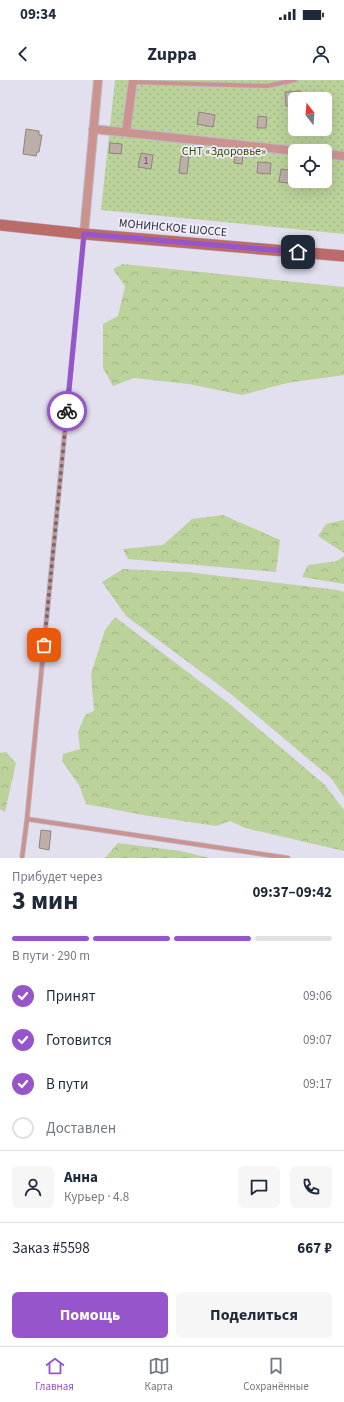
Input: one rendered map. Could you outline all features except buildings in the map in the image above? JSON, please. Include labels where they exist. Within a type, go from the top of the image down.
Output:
[{"type":"main road","name":"МОНИНСКОЕ ШОССЕ","points":[[0,225],[84,234],[344,256]]},
{"type":"street","points":[[84,234],[98,80]]},
{"type":"street","points":[[126,132],[133,81]]},
{"type":"street","points":[[93,129],[288,150]]},
{"type":"street","points":[[332,155],[344,156]]},
{"type":"lane","points":[[133,81],[267,86],[296,80]]},
{"type":"lane","points":[[22,858],[28,819],[84,234]]},
{"type":"lane","points":[[28,819],[288,858]]},
{"type":"green space","name":"СНТ «Здоровье»","points":[[115,80],[344,80],[344,234],[101,210]]},
{"type":"green space","points":[[123,264],[344,287],[344,375],[287,383],[242,395],[189,384],[134,378],[113,386],[103,368],[103,324],[118,316],[125,286],[113,269]]},
{"type":"green space","points":[[223,515],[280,540],[276,572],[128,559],[123,549],[163,545],[192,519]]},
{"type":"green space","points":[[344,520],[344,553],[318,536],[326,524]]},
{"type":"green space","points":[[344,556],[344,584],[302,577],[308,565],[337,561]]},
{"type":"green space","points":[[123,569],[187,572],[338,590],[344,592],[344,797],[331,778],[231,694],[126,616],[102,582]]},
{"type":"green space","points":[[115,617],[227,702],[325,785],[344,810],[344,851],[245,828],[230,821],[216,826],[143,815],[86,804],[79,785],[62,761],[63,754],[80,749],[78,732],[85,715],[94,711],[91,674],[105,630]]},
{"type":"green space","points":[[6,752],[16,763],[5,812],[0,809],[0,753]]},
{"type":"green space","points":[[118,843],[180,851],[210,858],[105,858]]},
{"type":"way so far","points":[[44,645],[67,411]]},
{"type":"route","points":[[67,411],[84,234],[298,252]]}]
